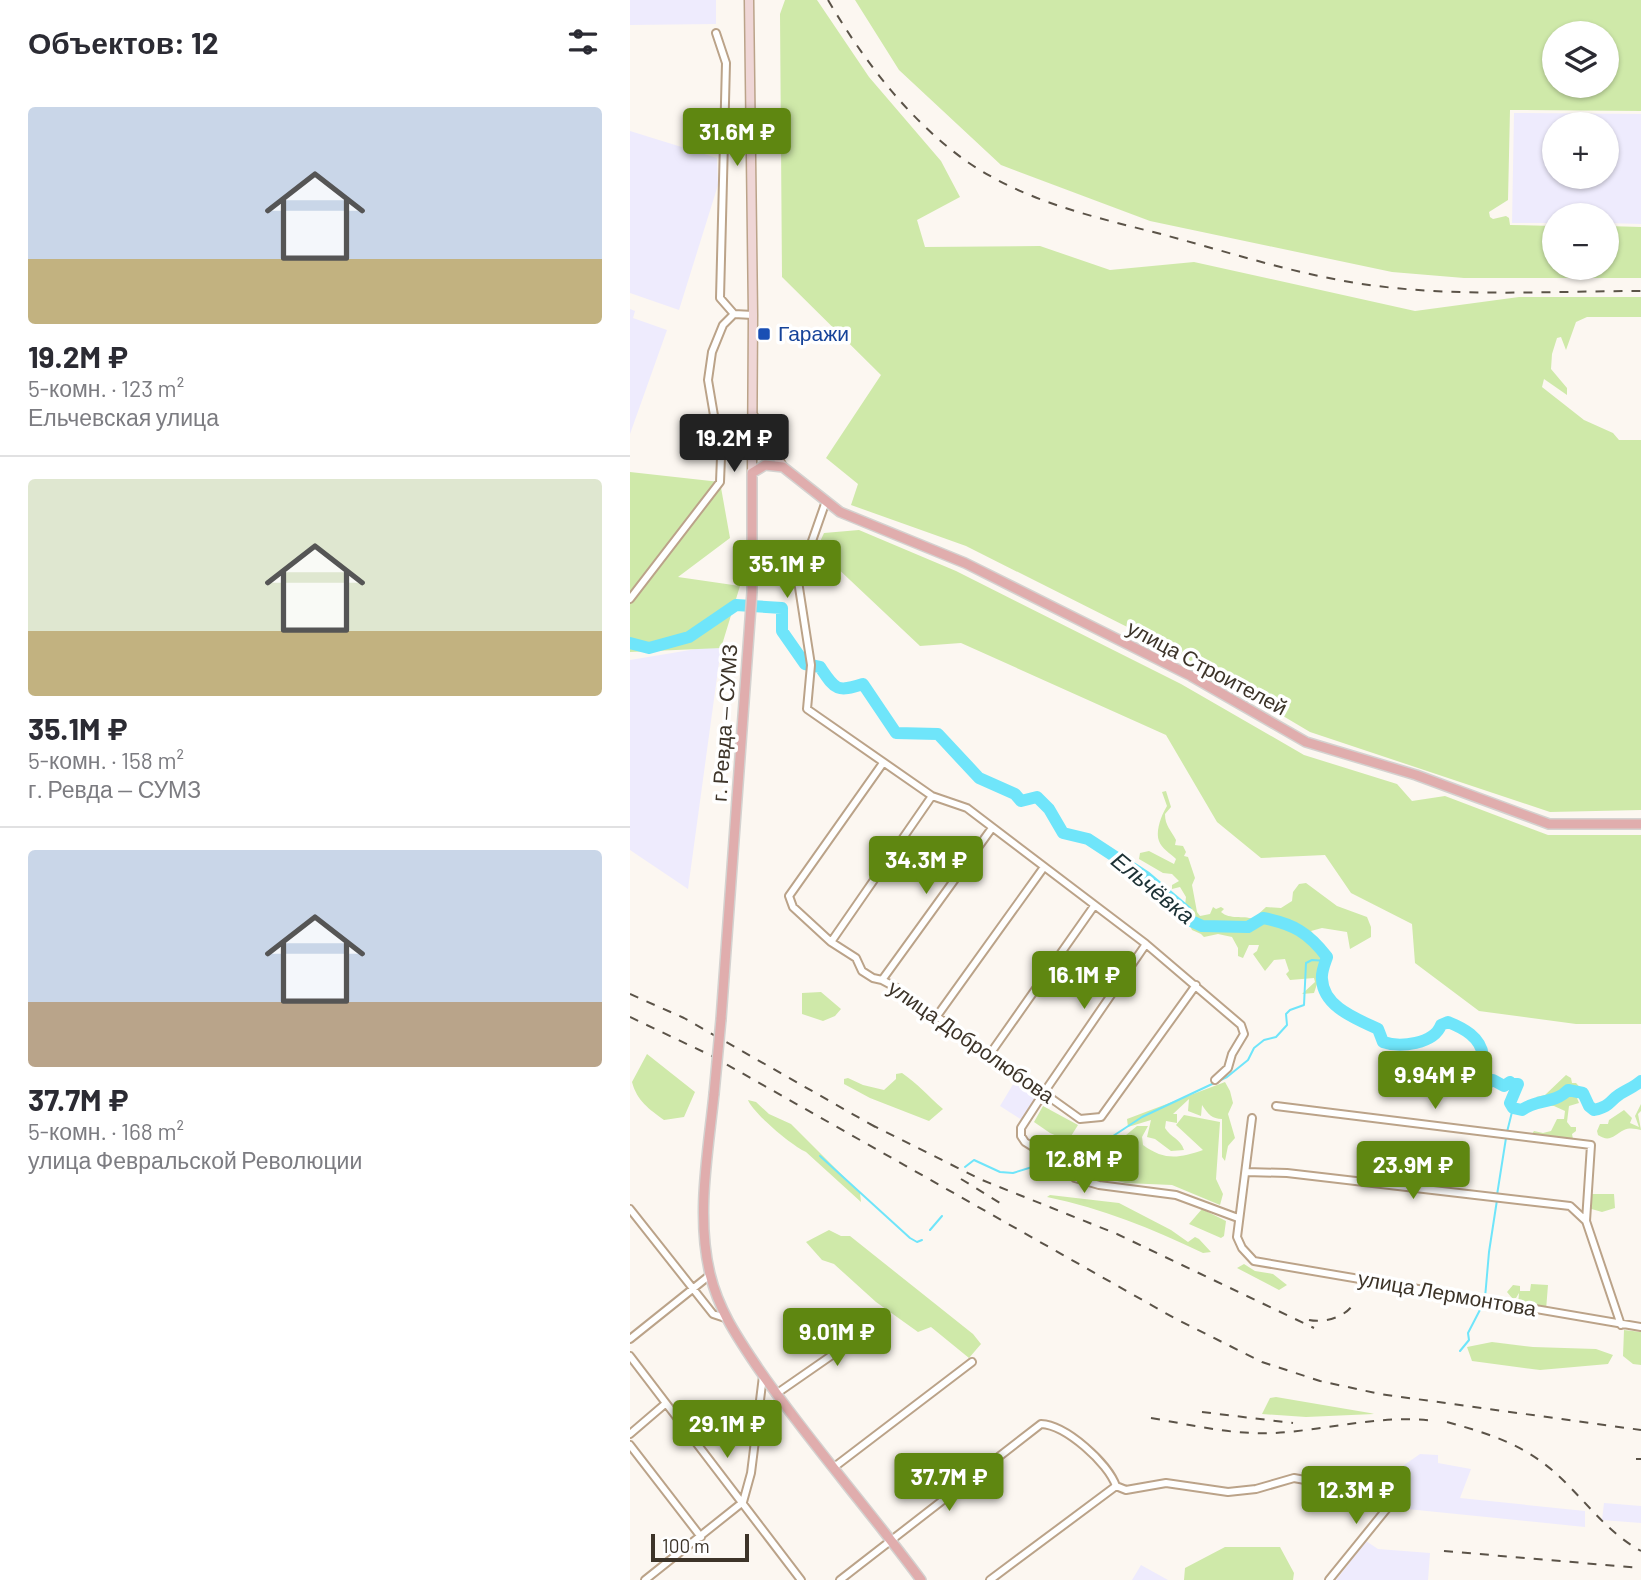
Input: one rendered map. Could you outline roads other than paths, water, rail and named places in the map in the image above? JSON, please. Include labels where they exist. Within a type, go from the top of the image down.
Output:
[{"type":"main road","points":[[752,473],[765,465],[783,467]]},
{"type":"main road","name":"улица Строителей","points":[[783,467],[840,512],[965,563],[1191,676],[1306,742],[1416,775],[1549,824],[1641,824]]},
{"type":"main road","name":"г. Ревда — СУМЗ","points":[[752,473],[752,592],[721,1019],[704,1189],[704,1222],[710,1275],[725,1318],[763,1376],[921,1580]]},
{"type":"street","name":"г. Ревда — СУМЗ","points":[[749,0],[752,473]]},
{"type":"street","points":[[716,33],[726,63],[720,298],[734,314],[753,315]]},
{"type":"street","points":[[630,600],[720,482],[721,457],[708,380],[712,352],[723,325],[734,314]]},
{"type":"street","name":"улица Строителей","points":[[753,415],[783,467]]},
{"type":"street","points":[[826,501],[798,581],[811,665],[807,709],[932,796],[967,808],[1146,944],[1241,1025],[1244,1030],[1228,1068],[1215,1080]]},
{"type":"street","name":"улица Добролюбова","points":[[883,763],[789,896],[793,906],[831,943],[856,958],[862,971],[882,980],[937,1016],[1080,1119],[1101,1117],[1196,985]]},
{"type":"street","points":[[831,943],[932,796]]},
{"type":"street","points":[[882,980],[992,828]]},
{"type":"street","points":[[937,1016],[1044,867]]},
{"type":"street","points":[[990,1054],[1094,906]]},
{"type":"street","points":[[1146,944],[1043,1094],[1021,1128],[1021,1136],[1028,1145],[1061,1166],[1068,1174],[1099,1185],[1176,1195],[1238,1218],[1252,1118]]},
{"type":"street","points":[[1276,1106],[1591,1145],[1586,1221],[1621,1325]]},
{"type":"street","points":[[1246,1172],[1287,1173],[1570,1206],[1586,1221]]},
{"type":"street","points":[[630,1209],[713,1314],[725,1318]]},
{"type":"street","name":"улица Лермонтова","points":[[1238,1218],[1238,1241],[1254,1261],[1641,1327]]},
{"type":"street","points":[[630,1339],[710,1275]]},
{"type":"street","points":[[776,1394],[884,1319]]},
{"type":"street","points":[[630,1356],[801,1580]]},
{"type":"street","points":[[833,1468],[972,1362]]},
{"type":"street","points":[[645,1580],[743,1502],[751,1474],[763,1376]]},
{"type":"street","points":[[630,1434],[665,1404]]},
{"type":"street","points":[[840,1580],[1041,1424],[1049,1424],[1082,1445],[1107,1469],[1116,1486],[1126,1490],[1166,1483],[1228,1492],[1256,1489],[1294,1478],[1348,1488],[1395,1477],[1393,1501],[1329,1580]]},
{"type":"street","points":[[630,1445],[701,1537]]},
{"type":"street","points":[[990,1580],[1116,1486]]},
{"type":"waterway","name":"Ельчёвка","points":[[630,643],[649,648],[689,637],[736,605],[782,608],[782,631],[805,664],[820,667],[837,687],[847,688],[863,684],[896,733],[938,734],[979,778],[1015,794],[1021,801],[1037,797],[1049,809],[1063,833],[1088,839],[1146,877],[1186,911],[1189,920],[1202,926],[1248,927],[1263,918],[1291,926],[1306,935],[1327,957],[1322,976],[1328,997],[1342,1011],[1378,1029],[1383,1042],[1398,1045],[1416,1043],[1431,1037],[1441,1025],[1448,1022],[1460,1027],[1475,1038],[1482,1049],[1485,1072],[1490,1082],[1493,1080],[1504,1086],[1510,1082],[1518,1084],[1510,1103],[1513,1108],[1522,1110],[1568,1090],[1583,1093],[1594,1110],[1607,1105],[1641,1081]]},
{"type":"waterway","points":[[1061,1161],[1061,1152],[1068,1149],[1085,1150],[1093,1139],[1110,1138],[1142,1117],[1227,1077],[1248,1060],[1254,1048],[1264,1040],[1276,1037],[1287,1025],[1286,1014],[1290,1010],[1304,1005],[1306,963],[1312,960],[1326,961]]},
{"type":"waterway","points":[[1507,1132],[1513,1108]]},
{"type":"waterway","points":[[1497,1195],[1506,1138]]},
{"type":"waterway","points":[[820,1156],[910,1238],[917,1242],[922,1240]]},
{"type":"waterway","points":[[965,1167],[974,1160],[1000,1172],[1013,1173],[1045,1163],[1057,1166]]},
{"type":"waterway","points":[[1485,1298],[1497,1200]]},
{"type":"waterway","points":[[930,1230],[942,1216]]},
{"type":"waterway","points":[[1460,1351],[1469,1340],[1468,1333],[1483,1304]]},
{"type":"railway","points":[[828,0],[873,68],[908,109],[947,147],[991,177],[1062,207],[1295,271],[1377,286],[1475,292],[1641,291]]},
{"type":"railway","points":[[630,994],[684,1018],[877,1128]]},
{"type":"railway","points":[[630,1017],[710,1055],[1176,1319],[1262,1362],[1320,1381],[1380,1394],[1641,1430]]},
{"type":"railway","points":[[870,1124],[982,1180],[1117,1234],[1314,1328]]},
{"type":"railway","points":[[961,1179],[1000,1203]]},
{"type":"railway","points":[[1309,1320],[1332,1319],[1352,1306]]},
{"type":"railway","points":[[1202,1412],[1293,1423]]},
{"type":"railway","points":[[1151,1418],[1212,1429],[1258,1433],[1395,1420],[1435,1421]]},
{"type":"railway","points":[[1447,1422],[1510,1443],[1538,1459],[1610,1528],[1641,1551]]},
{"type":"railway","points":[[1636,1459],[1641,1459]]},
{"type":"railway","points":[[1444,1551],[1641,1568]]},
{"type":"place","name":"Гаражи","points":[[764,334]]}]
